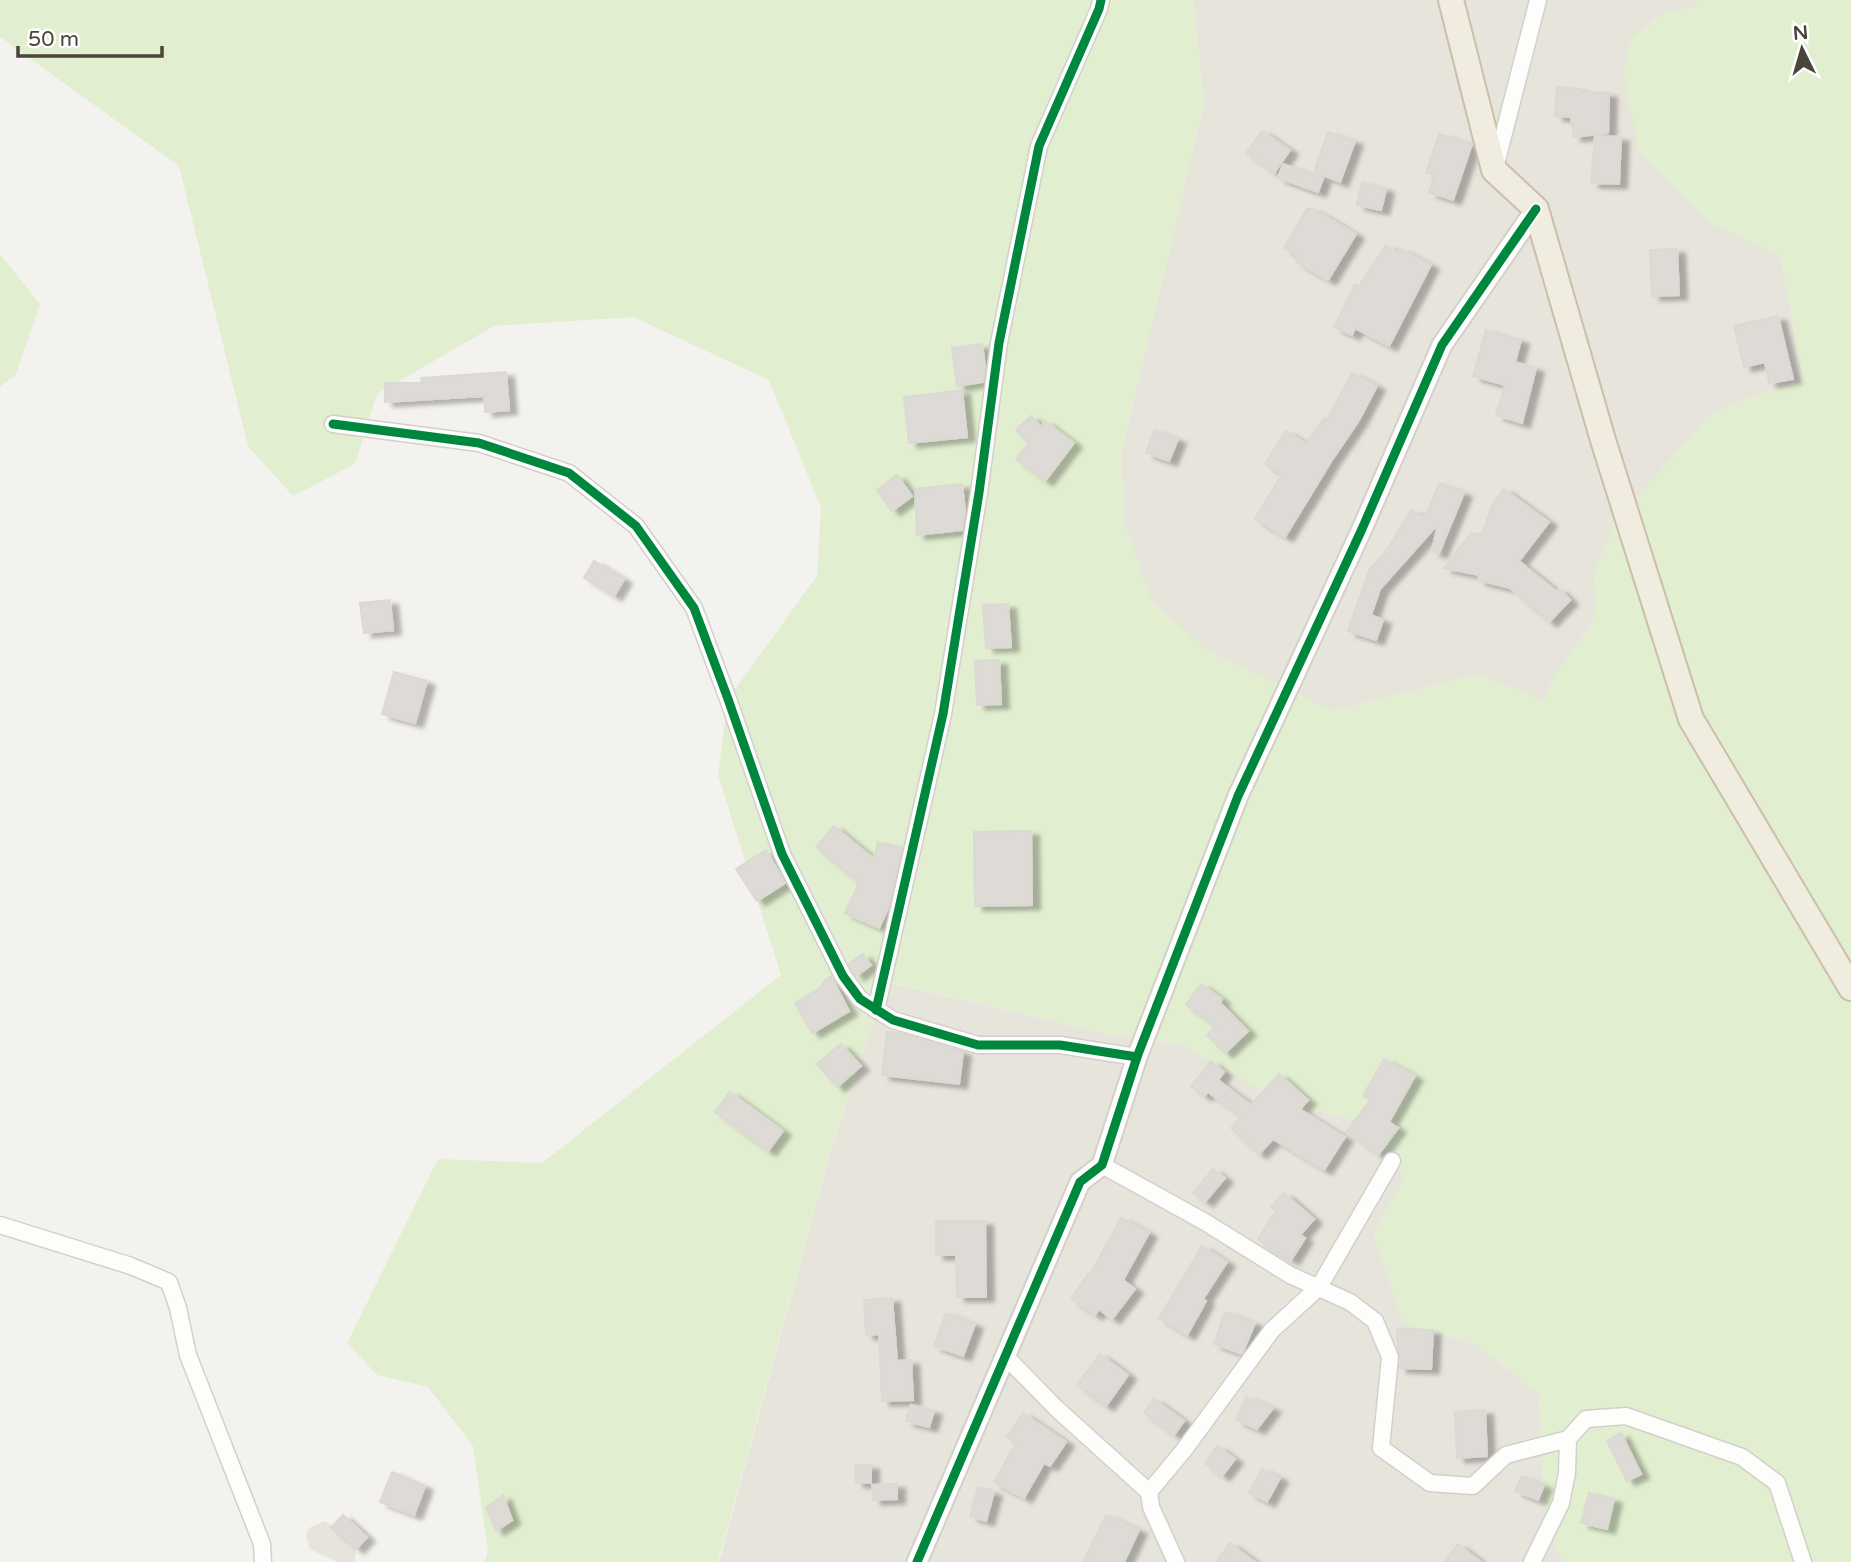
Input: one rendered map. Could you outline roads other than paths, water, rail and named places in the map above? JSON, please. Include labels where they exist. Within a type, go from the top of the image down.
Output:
[{"type":"highway","points":[[1451,0],[1494,170],[1536,209],[1603,440],[1692,719],[1851,988]]},
{"type":"street","points":[[876,1010],[943,714],[979,493],[999,343],[1039,146],[1101,0]]},
{"type":"street","points":[[1494,170],[1538,0]]},
{"type":"street","points":[[917,1562],[1080,1182],[1102,1166],[1137,1057],[1238,796],[1362,528],[1442,345],[1536,209]]},
{"type":"street","points":[[333,424],[479,443],[569,473],[636,526],[694,608],[782,854],[843,975],[860,999],[893,1020],[978,1045],[1060,1045],[1137,1057]]},
{"type":"street","points":[[1149,1492],[1184,1450],[1272,1330],[1319,1287],[1392,1160]]},
{"type":"street","points":[[1102,1166],[1205,1222],[1290,1275],[1350,1301],[1375,1321],[1390,1357],[1381,1448],[1430,1483],[1473,1486],[1506,1455],[1568,1439],[1586,1419],[1626,1416],[1742,1457],[1777,1483],[1803,1562]]},
{"type":"street","points":[[0,1225],[131,1266],[169,1282],[178,1308],[188,1355],[262,1544],[263,1562]]},
{"type":"street","points":[[1006,1357],[1057,1409],[1149,1492],[1152,1507],[1175,1562]]},
{"type":"street","points":[[1532,1562],[1561,1503],[1567,1473],[1568,1439]]}]
